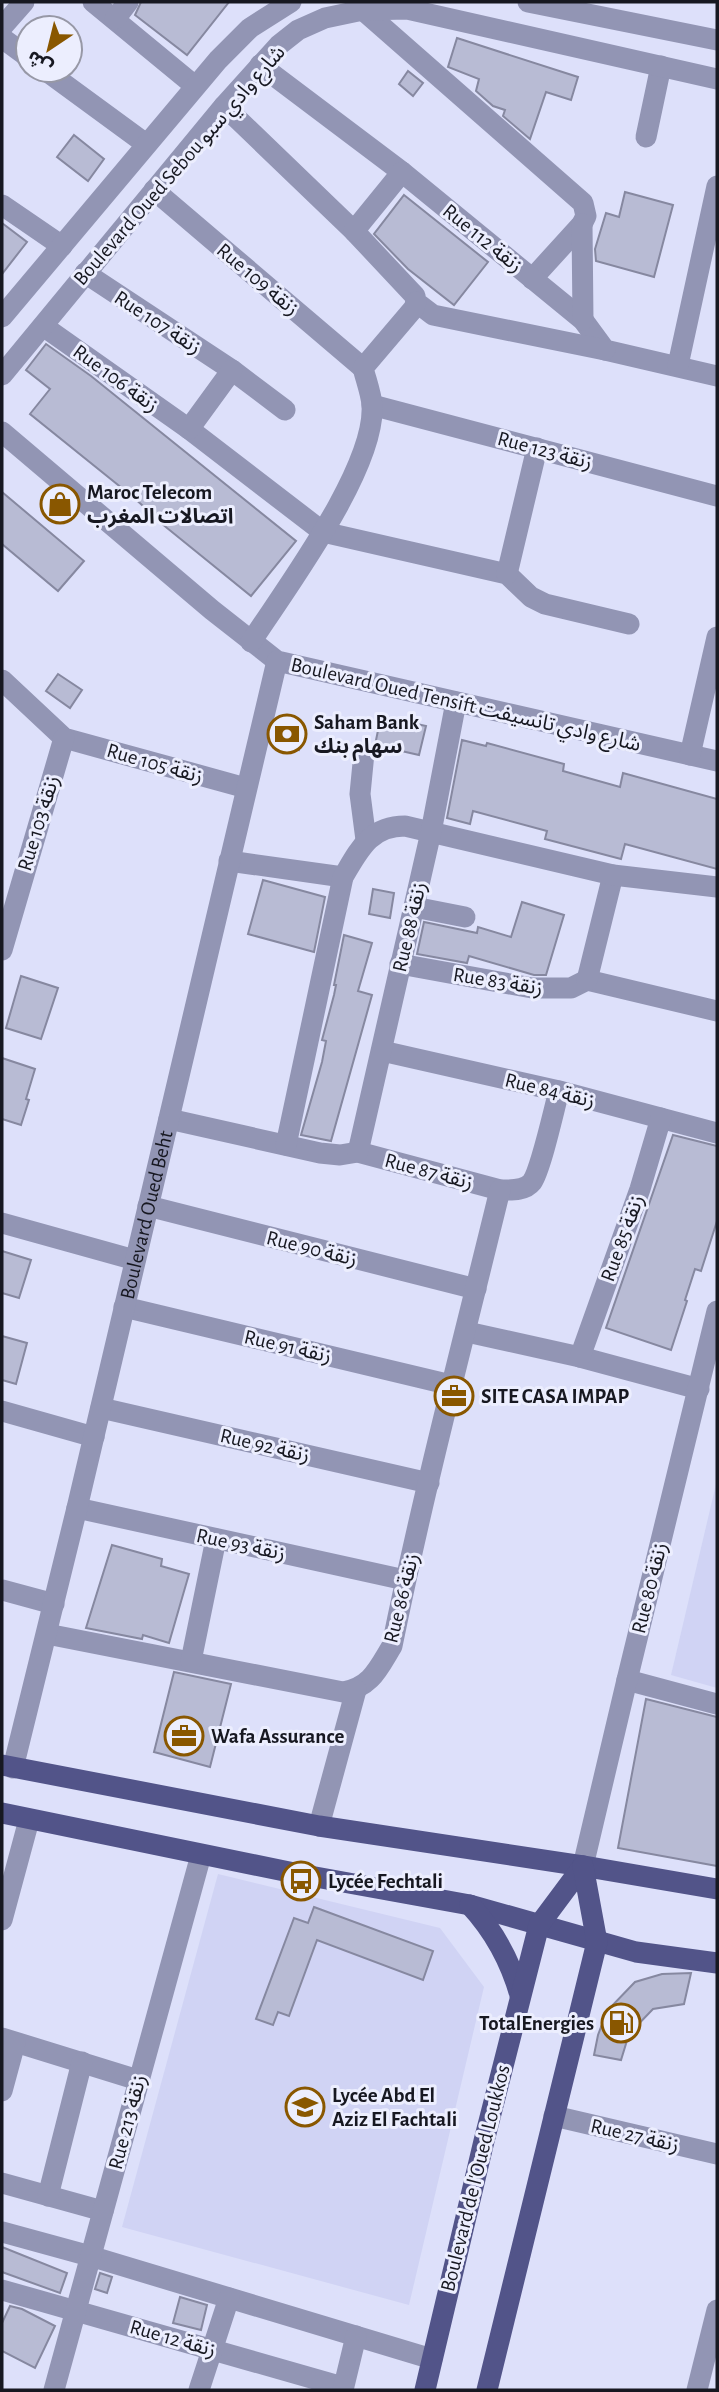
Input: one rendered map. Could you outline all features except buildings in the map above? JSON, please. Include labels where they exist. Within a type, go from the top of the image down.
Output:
[{"type":"main road","points":[[8,1766],[319,1826],[717,1889]]},
{"type":"main road","points":[[2,1812],[29,1820],[201,1855],[470,1905],[636,1952],[717,1963]]},
{"type":"main road","points":[[539,1925],[583,1866]]},
{"type":"main road","points":[[487,2390],[597,1942],[583,1866]]},
{"type":"main road","points":[[470,1905],[500,1943],[520,1995]]},
{"type":"main road","name":"Boulevard de l'Oued Loukkos","points":[[425,2390],[539,1925]]},
{"type":"street","points":[[2,27],[24,2]]},
{"type":"street","points":[[93,2],[195,86]]},
{"type":"street","points":[[115,19],[128,2]]},
{"type":"street","points":[[528,2],[626,11],[717,40]]},
{"type":"street","name":"Boulevard Oued Sebou شارع وادي سبو","points":[[2,317],[195,86],[250,27],[278,4]]},
{"type":"street","name":"Boulevard Oued Sebou شارع وادي سبو","points":[[2,375],[224,106],[260,65],[298,30],[325,19],[363,10],[407,9],[717,79]]},
{"type":"street","points":[[363,10],[583,203],[583,320]]},
{"type":"street","name":"Rue 112 زنقة","points":[[260,65],[402,172],[583,320],[605,350]]},
{"type":"street","points":[[646,137],[661,66]]},
{"type":"street","points":[[64,84],[146,144]]},
{"type":"street","points":[[224,106],[354,231],[415,296],[416,302],[414,308],[363,368],[372,404],[369,431],[349,485],[323,532],[251,642]]},
{"type":"street","points":[[354,231],[402,172]]},
{"type":"street","points":[[678,365],[711,253],[717,186]]},
{"type":"street","name":"Rue 109 زنقة","points":[[154,190],[363,368]]},
{"type":"street","points":[[2,205],[62,246]]},
{"type":"street","points":[[532,279],[584,220]]},
{"type":"street","name":"Rue 107 زنقة","points":[[85,274],[232,370],[285,410]]},
{"type":"street","points":[[416,302],[433,315],[442,318],[678,365],[717,376]]},
{"type":"street","name":"Rue 106 زنقة","points":[[43,326],[189,429],[323,532]]},
{"type":"street","points":[[189,429],[232,370]]},
{"type":"street","name":"Rue 123 زنقة","points":[[372,404],[717,496]]},
{"type":"street","name":"Boulevard Oued Tensift شارع وادي تانسيفت","points":[[2,432],[277,661],[717,761]]},
{"type":"street","points":[[507,574],[537,448]]},
{"type":"street","points":[[323,532],[507,574],[531,597],[545,604],[629,624]]},
{"type":"street","points":[[690,755],[717,637]]},
{"type":"street","name":"Boulevard Oued Beht","points":[[8,1766],[47,1634],[277,661]]},
{"type":"street","points":[[2,680],[64,738]]},
{"type":"street","name":"Rue 88 زنقة","points":[[358,1152],[431,832],[456,702]]},
{"type":"street","name":"Rue 105 زنقة","points":[[64,738],[246,788]]},
{"type":"street","name":"Rue 103 زنقة","points":[[2,950],[64,738]]},
{"type":"street","points":[[364,752],[360,794],[366,840]]},
{"type":"street","points":[[286,1145],[343,877],[366,840],[395,826],[405,826],[613,875],[717,887]]},
{"type":"street","points":[[229,861],[343,877]]},
{"type":"street","points":[[587,980],[613,875]]},
{"type":"street","points":[[414,907],[465,917]]},
{"type":"street","name":"Rue 83 زنقة","points":[[400,964],[532,988],[571,988],[587,980],[717,1011]]},
{"type":"street","name":"Rue 84 زنقة","points":[[382,1051],[559,1090],[717,1133]]},
{"type":"street","points":[[500,1190],[519,1189],[531,1183],[559,1090]]},
{"type":"street","name":"Rue 85 زنقة","points":[[580,1357],[640,1189],[661,1118]]},
{"type":"street","name":"Rue 87 زنقة","points":[[169,1119],[320,1153],[340,1155],[358,1152],[500,1190]]},
{"type":"street","name":"Rue 86 زنقة","points":[[356,1690],[366,1684],[376,1672],[392,1646],[451,1385],[467,1332],[500,1190]]},
{"type":"street","name":"Rue 90 زنقة","points":[[148,1206],[476,1289]]},
{"type":"street","points":[[2,1223],[135,1260]]},
{"type":"street","name":"Rue 91 زنقة","points":[[124,1307],[451,1385]]},
{"type":"street","name":"Rue 80 زنقة","points":[[583,1866],[717,1311]]},
{"type":"street","points":[[467,1332],[580,1357],[699,1389]]},
{"type":"street","name":"Rue 92 زنقة","points":[[101,1408],[429,1483]]},
{"type":"street","points":[[2,1410],[94,1437]]},
{"type":"street","name":"Rue 93 زنقة","points":[[77,1508],[405,1580]]},
{"type":"street","points":[[191,1661],[216,1539]]},
{"type":"street","points":[[2,1590],[54,1604]]},
{"type":"street","points":[[47,1634],[343,1692],[356,1690],[319,1826]]},
{"type":"street","points":[[627,1679],[717,1704]]},
{"type":"street","points":[[2,1920],[29,1820]]},
{"type":"street","name":"Rue 213 زنقة","points":[[54,2390],[201,1855]]},
{"type":"street","points":[[2,2091],[9,2040],[138,2080]]},
{"type":"street","points":[[48,2196],[82,2062]]},
{"type":"street","name":"Rue 27 زنقة","points":[[554,2116],[717,2154]]},
{"type":"street","points":[[2,2183],[103,2211]]},
{"type":"street","points":[[2,2232],[432,2359]]},
{"type":"street","name":"Rue 12 زنقة","points":[[2,2290],[343,2389]]},
{"type":"street","points":[[199,2390],[229,2298]]},
{"type":"street","points":[[697,2390],[717,2309]]},
{"type":"street","points":[[343,2389],[356,2336]]},
{"type":"shaded area","points":[[717,1480],[717,1688],[671,1675]]},
{"type":"shaded area","name":"Lycée Abd El Aziz El Fachtali","points":[[218,1874],[440,1928],[484,1987],[409,2305],[122,2227]]},
{"type":"place","name":"Maroc Telecom اتصالات المغرب","points":[[60,504]]},
{"type":"place","name":"Saham Bank سهام بنك","points":[[287,734]]},
{"type":"place","name":"SITE CASA IMPAP","points":[[454,1396]]},
{"type":"place","name":"Wafa Assurance","points":[[184,1736]]},
{"type":"place","name":"Lycée Fechtali","points":[[301,1881]]},
{"type":"place","name":"TotalEnergies","points":[[621,2023]]},
{"type":"place","name":"Lycée Abd El Aziz El Fachtali","points":[[305,2107]]}]
